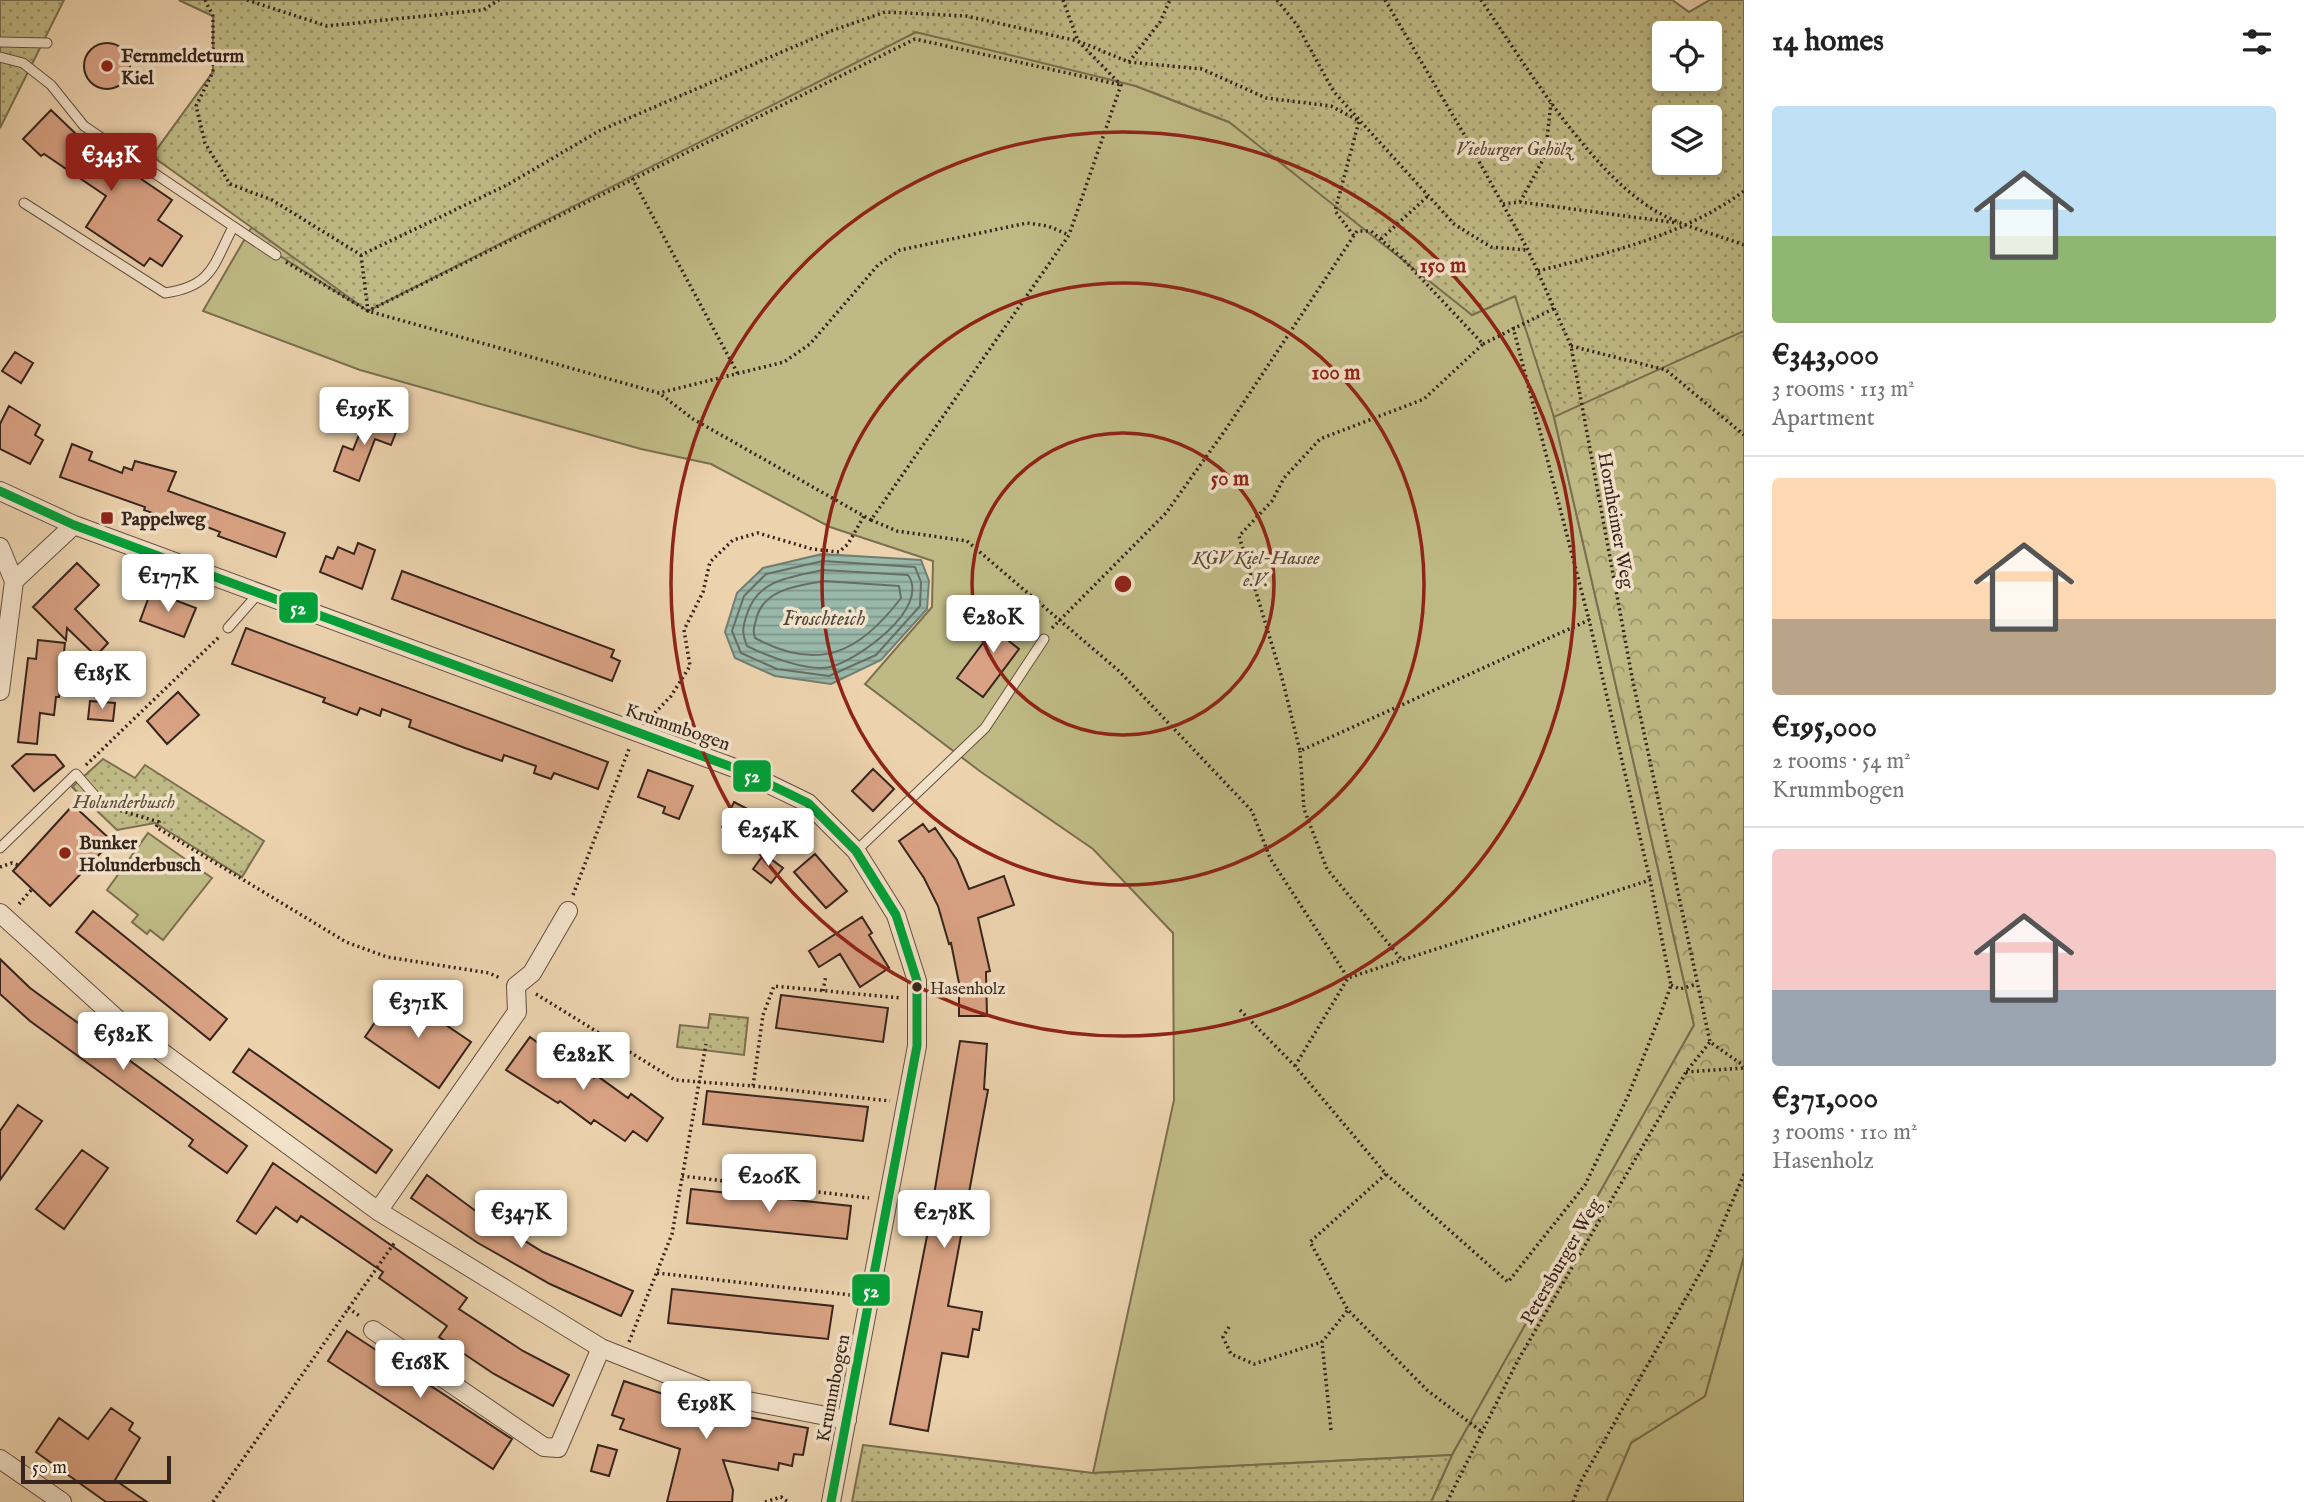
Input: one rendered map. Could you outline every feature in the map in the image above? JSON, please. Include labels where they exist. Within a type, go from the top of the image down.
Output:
[{"type":"street","name":"Krummbogen","points":[[0,491],[74,525],[636,734],[740,770],[807,803],[856,851],[896,915],[917,981],[917,1046],[831,1502]]},
{"type":"street","points":[[14,581],[74,525]]},
{"type":"street","points":[[0,547],[14,581],[0,691]]},
{"type":"street","points":[[378,1211],[517,1012],[516,986],[532,972],[568,911]]},
{"type":"street","points":[[0,913],[118,1020],[378,1211],[601,1348],[722,1396],[847,1420]]},
{"type":"street","points":[[373,1330],[544,1447],[558,1448],[601,1348]]},
{"type":"street","points":[[0,1459],[62,1502]]},
{"type":"lane","points":[[0,42],[47,43]]},
{"type":"lane","points":[[0,57],[23,63],[51,85],[83,126],[276,255]]},
{"type":"lane","points":[[24,203],[165,293],[188,290],[208,276],[233,227]]},
{"type":"lane","points":[[228,628],[258,594]]},
{"type":"lane","points":[[856,851],[985,729],[1044,639]]},
{"type":"lane","points":[[0,848],[76,774],[103,805]]},
{"type":"path","points":[[205,0],[213,16],[213,72],[196,106],[205,143],[211,153],[230,184],[272,200],[361,255]]},
{"type":"path","points":[[247,0],[327,26],[483,10],[499,0]]},
{"type":"path","points":[[1063,0],[1078,41],[1121,85]]},
{"type":"path","points":[[1129,62],[1160,22],[1170,0]]},
{"type":"path","points":[[1278,0],[1297,26],[1334,92],[1454,224],[1491,247],[1528,250]]},
{"type":"path","name":"Hornheimer Weg","points":[[1385,0],[1528,250],[1571,346],[1632,677],[1710,1042]]},
{"type":"path","points":[[1481,0],[1551,103],[1620,183],[1662,215],[1744,245]]},
{"type":"path","points":[[361,255],[507,186],[598,131],[828,32],[885,12],[966,16],[1078,41],[1129,62],[1202,69],[1266,98],[1331,106],[1359,121]]},
{"type":"path","points":[[368,311],[632,178],[766,116],[915,39],[1121,85]]},
{"type":"path","points":[[872,520],[1069,234],[1121,85]]},
{"type":"path","points":[[1520,202],[1545,156],[1551,103]]},
{"type":"path","points":[[1354,236],[1335,211],[1359,121]]},
{"type":"path","points":[[632,178],[738,374]]},
{"type":"path","points":[[1538,271],[1616,251],[1686,224],[1744,191]]},
{"type":"path","points":[[1381,239],[1428,196]]},
{"type":"path","points":[[1503,204],[1520,202],[1686,224]]},
{"type":"path","points":[[659,393],[783,362],[810,344],[878,265],[900,250],[1027,223],[1048,226],[1069,234]]},
{"type":"path","points":[[1044,639],[1058,619],[1166,513],[1226,429],[1357,231],[1371,231],[1381,239],[1483,344]]},
{"type":"path","points":[[276,255],[368,311],[659,393],[714,431],[872,520],[897,531],[967,541],[1119,671],[1252,811],[1270,858],[1348,978]]},
{"type":"path","points":[[361,255],[368,311]]},
{"type":"path","points":[[1402,960],[1327,869],[1304,809],[1300,751],[1282,678],[1239,536],[1272,501],[1284,478],[1320,439],[1424,399],[1483,344],[1555,308]]},
{"type":"path","points":[[1240,1010],[1295,1066],[1386,1174],[1508,1282],[1585,1185],[1628,1096],[1671,985],[1650,880],[1589,620],[1513,327]]},
{"type":"path","points":[[1571,346],[1666,370],[1744,435]]},
{"type":"path","points":[[568,911],[607,801],[636,734],[671,696],[690,666],[684,630],[703,592],[710,562],[733,540],[758,533],[812,549],[839,552],[848,544],[864,516]]},
{"type":"path","points":[[1300,751],[1589,620]]},
{"type":"path","points":[[76,774],[228,628]]},
{"type":"path","points":[[103,805],[159,822],[156,827],[345,942],[387,957],[489,973],[543,998],[675,1080],[906,1103]]},
{"type":"path","points":[[0,867],[12,863],[19,865]]},
{"type":"path","points":[[1295,1066],[1348,978],[1650,880]]},
{"type":"path","points":[[823,991],[825,975]]},
{"type":"path","points":[[1671,985],[1680,989],[1697,984]]},
{"type":"path","points":[[753,1086],[763,1015],[774,986],[917,998]]},
{"type":"path","points":[[1710,1042],[1744,1067]]},
{"type":"path","name":"Petersburger Weg","points":[[1447,1502],[1517,1362],[1686,1072],[1710,1042]]},
{"type":"path","points":[[624,1357],[672,1234],[706,1044]]},
{"type":"path","points":[[1686,1072],[1744,1067]]},
{"type":"path","points":[[1386,1174],[1310,1242],[1348,1310],[1427,1390],[1482,1432]]},
{"type":"path","points":[[1573,1502],[1580,1483],[1707,1261],[1744,1174]]},
{"type":"path","points":[[682,1176],[888,1200]]},
{"type":"path","points":[[214,1502],[404,1228]]},
{"type":"path","points":[[656,1273],[870,1297]]},
{"type":"path","points":[[1229,1327],[1223,1337],[1231,1354],[1254,1364],[1322,1342],[1348,1310]]},
{"type":"path","points":[[1322,1342],[1331,1430]]},
{"type":"path","points":[[765,1502],[782,1497],[788,1502]]},
{"type":"green space","points":[[0,0],[64,0],[0,128]]},
{"type":"green space","name":"Vieburger Gehölz","points":[[179,0],[1672,0],[1689,12],[1710,0],[1744,0],[1744,1256],[1705,1396],[1631,1443],[1606,1502],[1431,1502],[1452,1455],[1694,1025],[1534,330],[1515,296],[1472,315],[1391,236],[1229,122],[1136,86],[1071,67],[916,32],[356,304],[247,235],[253,225],[152,156],[213,72],[213,16]]},
{"type":"green space","name":"Vieburger Gehölz","points":[[179,0],[1672,0],[1689,12],[1710,0],[1744,0],[1744,331],[1554,417],[1515,296],[1472,315],[1229,122],[1136,86],[916,32],[368,311],[152,156],[213,72],[213,16]]},
{"type":"green space","name":"KGV Kiel-Hassee e.V.","points":[[916,32],[1071,67],[1136,86],[1229,122],[1515,296],[1534,330],[1694,1025],[1452,1455],[1093,1473],[1174,1100],[1173,933],[1093,849],[981,772],[865,684],[932,607],[933,561],[830,527],[711,464],[641,449],[360,370],[203,311],[247,235]]},
{"type":"green space","name":"Holunderbusch","points":[[103,759],[135,778],[145,765],[264,841],[242,877],[155,823],[117,830],[72,787]]},
{"type":"green space","points":[[148,833],[212,878],[163,940],[150,930],[147,934],[132,922],[138,915],[107,890]]},
{"type":"green space","points":[[710,1014],[748,1018],[744,1055],[677,1047],[680,1025],[708,1028]]},
{"type":"green space","points":[[1744,1256],[1744,1502],[1606,1502],[1631,1443],[1705,1396]]},
{"type":"green space","points":[[863,1445],[1093,1473],[1452,1455],[1431,1502],[852,1502]]},
{"type":"water","name":"Froschteich","points":[[822,554],[921,560],[929,581],[927,609],[881,660],[831,684],[775,676],[735,658],[725,632],[737,593],[763,568]]},
{"type":"building","name":"Fernmeldeturm Kiel","points":[[107,43],[123,50],[130,66],[123,82],[107,89],[91,82],[84,66],[91,50]]},
{"type":"building","points":[[51,110],[78,136],[172,200],[158,220],[182,236],[162,266],[150,258],[144,266],[86,227],[106,196],[44,154],[41,156],[23,139]]},
{"type":"building","points":[[15,352],[33,363],[21,383],[2,371]]},
{"type":"building","points":[[9,406],[40,425],[35,435],[43,440],[30,464],[0,449],[0,424]]},
{"type":"building","points":[[367,415],[398,427],[391,445],[375,439],[359,481],[334,471],[343,446],[353,450]]},
{"type":"building","points":[[72,444],[92,452],[89,460],[122,473],[124,467],[132,470],[135,461],[176,472],[168,491],[285,533],[276,557],[218,536],[220,532],[187,519],[185,525],[144,510],[145,507],[60,477]]},
{"type":"building","points":[[358,543],[375,550],[362,589],[320,572],[326,556],[333,559],[338,547],[354,554]]},
{"type":"building","points":[[77,563],[99,585],[75,609],[108,643],[96,656],[67,628],[66,640],[33,607]]},
{"type":"building","points":[[402,571],[614,650],[611,657],[620,661],[612,681],[392,599]]},
{"type":"building","points":[[151,591],[196,608],[184,637],[140,621]]},
{"type":"building","points":[[1009,608],[1025,620],[1009,641],[1019,649],[983,697],[957,678]]},
{"type":"building","points":[[246,628],[608,762],[598,789],[554,773],[551,779],[534,773],[536,766],[504,755],[502,761],[465,748],[409,727],[411,720],[382,709],[380,716],[360,708],[357,715],[323,702],[325,698],[232,664]]},
{"type":"building","points":[[38,640],[65,643],[59,697],[56,697],[54,715],[40,713],[37,744],[18,742],[28,658],[36,659]]},
{"type":"building","points":[[178,692],[199,715],[167,744],[147,721]]},
{"type":"building","points":[[90,701],[115,703],[113,721],[88,719]]},
{"type":"building","points":[[26,754],[55,755],[64,766],[34,791],[12,766]]},
{"type":"building","points":[[873,769],[894,789],[873,811],[852,791]]},
{"type":"building","points":[[648,770],[693,786],[679,819],[663,813],[665,807],[638,797]]},
{"type":"building","points":[[734,802],[784,828],[773,852],[722,827]]},
{"type":"building","name":"Bunker Holunderbusch","points":[[73,805],[112,841],[50,906],[13,871]]},
{"type":"building","points":[[923,824],[929,832],[935,828],[957,860],[969,889],[1004,876],[1014,905],[978,918],[990,971],[986,972],[987,1016],[959,1016],[959,983],[951,943],[949,944],[938,906],[924,878],[899,841]]},
{"type":"building","points":[[764,854],[783,868],[771,883],[753,869]]},
{"type":"building","points":[[815,854],[847,891],[826,908],[794,872]]},
{"type":"building","points":[[93,911],[227,1019],[210,1040],[76,932]]},
{"type":"building","points":[[862,917],[872,933],[869,935],[889,968],[860,987],[840,954],[819,967],[809,951]]},
{"type":"building","points":[[0,959],[30,988],[247,1146],[227,1173],[189,1146],[193,1140],[30,1021],[0,994]]},
{"type":"building","points":[[396,991],[471,1042],[439,1088],[365,1037]]},
{"type":"building","points":[[781,995],[888,1008],[883,1042],[776,1028]]},
{"type":"building","points":[[530,1037],[560,1059],[563,1055],[628,1098],[631,1094],[663,1118],[647,1141],[633,1131],[625,1141],[594,1120],[591,1124],[560,1101],[558,1103],[506,1070]]},
{"type":"building","points":[[960,1041],[987,1044],[984,1089],[988,1090],[948,1306],[982,1312],[979,1330],[973,1329],[968,1357],[942,1353],[928,1431],[890,1424],[927,1236]]},
{"type":"building","points":[[249,1049],[392,1150],[376,1173],[233,1072]]},
{"type":"building","points":[[707,1091],[868,1107],[863,1141],[703,1124]]},
{"type":"building","points":[[18,1105],[42,1121],[0,1180],[0,1131]]},
{"type":"building","points":[[82,1150],[108,1168],[64,1229],[36,1209]]},
{"type":"building","points":[[273,1163],[467,1298],[459,1309],[523,1351],[569,1375],[553,1406],[494,1374],[439,1337],[447,1326],[379,1278],[383,1272],[301,1216],[297,1222],[276,1207],[256,1234],[237,1221]]},
{"type":"building","points":[[427,1175],[473,1209],[543,1252],[633,1291],[621,1316],[550,1284],[478,1243],[411,1198]]},
{"type":"building","points":[[691,1189],[851,1206],[847,1239],[687,1223]]},
{"type":"building","points":[[672,1289],[833,1306],[828,1339],[668,1323]]},
{"type":"building","points":[[347,1331],[512,1439],[493,1469],[328,1361]]},
{"type":"building","points":[[624,1381],[699,1406],[720,1407],[719,1412],[808,1428],[803,1455],[794,1454],[792,1466],[779,1463],[778,1470],[723,1460],[733,1490],[732,1502],[667,1502],[680,1449],[620,1429],[624,1419],[612,1415]]},
{"type":"building","points":[[111,1408],[133,1423],[129,1430],[140,1438],[115,1480],[147,1502],[106,1502],[36,1452],[59,1418],[88,1439]]},
{"type":"building","points":[[598,1445],[617,1450],[609,1476],[591,1471]]},
{"type":"transit line","name":"52","points":[[0,491],[74,525],[740,770],[808,803],[856,851],[896,915],[917,981],[917,1046],[831,1502]]},
{"type":"place","name":"Fernmeldeturm Kiel","points":[[107,66]]},
{"type":"place","name":"Pappelweg","points":[[107,518]]},
{"type":"place","name":"Bunker Holunderbusch","points":[[65,853]]},
{"type":"place","name":"Hasenholz","points":[[917,987]]}]
